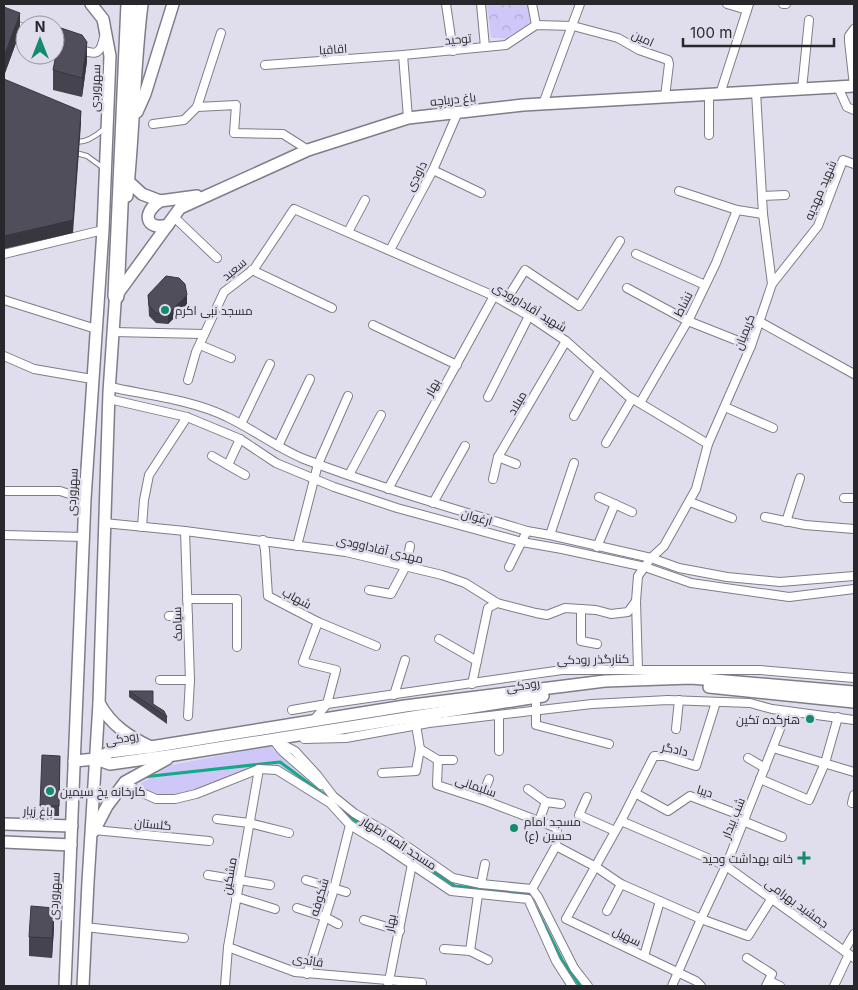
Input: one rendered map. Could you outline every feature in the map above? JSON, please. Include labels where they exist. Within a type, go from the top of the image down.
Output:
[{"type":"highway","points":[[116,296],[130,4]]},
{"type":"main road","name":"سهروردی","points":[[65,986],[85,498],[106,170],[110,56],[103,19],[91,4]]},
{"type":"main road","points":[[83,986],[99,703],[104,523],[113,332],[128,182],[138,33],[142,4]]},
{"type":"main road","points":[[133,123],[145,94],[173,4]]},
{"type":"main road","name":"باغ دریاچه","points":[[116,296],[180,208],[308,150],[408,118],[543,104],[854,86]]},
{"type":"main road","points":[[128,182],[142,194],[160,201]]},
{"type":"main road","points":[[171,221],[156,226],[149,219],[150,208],[160,201],[206,195]]},
{"type":"main road","name":"رودکی","points":[[96,760],[110,752],[405,706],[605,680],[691,678],[854,692]]},
{"type":"main road","name":"رودکی","points":[[96,760],[110,764],[274,740],[536,697],[610,688],[684,685],[854,702]]},
{"type":"main road","points":[[99,703],[104,712],[122,731],[151,747]]},
{"type":"main road","points":[[90,842],[94,830],[107,806],[125,782],[174,755]]},
{"type":"main road","points":[[74,762],[96,760]]},
{"type":"main road","name":"باغ زیار","points":[[4,824],[72,826]]},
{"type":"main road","points":[[4,842],[71,845]]},
{"type":"street","points":[[446,4],[453,51]]},
{"type":"street","points":[[481,4],[485,48]]},
{"type":"street","points":[[532,4],[536,25],[573,26]]},
{"type":"street","points":[[543,104],[580,4]]},
{"type":"street","points":[[708,135],[715,94],[748,7],[727,4]]},
{"type":"street","points":[[802,89],[809,20]]},
{"type":"street","name":"توحید","points":[[403,55],[506,45],[536,25]]},
{"type":"street","name":"امین","points":[[573,26],[618,38],[639,50],[668,60],[664,97]]},
{"type":"street","points":[[854,30],[849,36],[848,42],[854,86]]},
{"type":"street","points":[[73,47],[92,54],[98,52],[103,44],[105,31]]},
{"type":"street","points":[[153,124],[184,120],[197,107],[222,33]]},
{"type":"street","points":[[403,55],[408,118]]},
{"type":"street","name":"اقاقیا","points":[[265,65],[403,55]]},
{"type":"street","points":[[838,87],[847,108],[854,110]]},
{"type":"street","name":"کریمیان","points":[[638,670],[636,601],[638,576],[651,558],[664,546],[696,489],[708,444],[751,346],[772,284],[763,214],[756,92]]},
{"type":"street","points":[[197,107],[236,105],[234,133],[283,134],[308,150]]},
{"type":"street","name":"داودی","points":[[390,250],[433,170],[458,112]]},
{"type":"street","name":"شهید مهدیه","points":[[772,284],[818,226],[843,160],[854,164]]},
{"type":"street","points":[[433,170],[481,193]]},
{"type":"street","points":[[679,191],[737,210],[763,214]]},
{"type":"street","points":[[762,196],[785,195]]},
{"type":"street","points":[[348,232],[365,200]]},
{"type":"street","name":"شهید آقاداوودی","points":[[294,209],[494,296],[530,316],[566,342],[632,399],[708,444]]},
{"type":"street","name":"سعید","points":[[188,380],[204,334],[224,292],[252,270],[294,209]]},
{"type":"street","name":"نشاط","points":[[640,404],[688,321],[716,263],[737,210]]},
{"type":"street","points":[[171,221],[217,258]]},
{"type":"street","points":[[4,254],[102,230]]},
{"type":"street","points":[[505,302],[525,270],[579,306],[620,241]]},
{"type":"street","points":[[636,254],[705,285]]},
{"type":"street","points":[[252,270],[332,308]]},
{"type":"street","points":[[627,288],[688,321],[751,346]]},
{"type":"street","name":"بهار","points":[[388,489],[494,296]]},
{"type":"street","points":[[4,300],[96,329]]},
{"type":"street","points":[[488,397],[530,316]]},
{"type":"street","points":[[760,322],[854,374]]},
{"type":"street","points":[[373,325],[457,364]]},
{"type":"street","points":[[113,332],[204,334]]},
{"type":"street","name":"میلاد","points":[[493,479],[498,457],[566,342]]},
{"type":"street","points":[[200,345],[231,358]]},
{"type":"street","points":[[4,356],[34,369],[92,379]]},
{"type":"street","points":[[241,424],[270,364]]},
{"type":"street","points":[[574,416],[599,371]]},
{"type":"street","points":[[278,446],[310,379]]},
{"type":"street","name":"ارغوان","points":[[110,387],[194,406],[225,416],[300,458],[388,489],[527,531],[651,558],[679,568],[727,577],[780,582],[854,576]]},
{"type":"street","points":[[297,546],[318,464],[348,396]]},
{"type":"street","name":"ارغوان","points":[[109,399],[187,417],[240,439],[276,463],[334,487],[396,508],[522,542],[645,567],[691,583],[789,597],[854,589]]},
{"type":"street","points":[[606,443],[632,399]]},
{"type":"street","points":[[725,407],[773,428]]},
{"type":"street","points":[[349,475],[381,415]]},
{"type":"street","points":[[142,527],[144,500],[149,475],[187,417]]},
{"type":"street","points":[[228,465],[240,439]]},
{"type":"street","points":[[433,502],[465,446]]},
{"type":"street","points":[[212,456],[244,475]]},
{"type":"street","points":[[498,457],[516,464]]},
{"type":"street","points":[[550,535],[574,464]]},
{"type":"street","points":[[786,522],[800,478]]},
{"type":"street","points":[[4,491],[60,491],[85,498]]},
{"type":"street","points":[[599,496],[632,512]]},
{"type":"street","points":[[844,498],[854,498]]},
{"type":"street","points":[[690,502],[732,518]]},
{"type":"street","points":[[597,546],[616,504]]},
{"type":"street","points":[[765,517],[786,522],[854,529]]},
{"type":"street","name":"مهدی آقاداوودی","points":[[104,523],[263,540],[346,552],[442,575],[465,583],[497,603],[547,614],[565,608],[596,610],[611,614],[628,612],[636,601]]},
{"type":"street","name":"سیامک","points":[[184,531],[190,680],[188,716]]},
{"type":"street","points":[[509,567],[527,531]]},
{"type":"street","points":[[4,535],[84,537]]},
{"type":"street","points":[[562,549],[566,538]]},
{"type":"street","name":"شهاب","points":[[263,540],[268,596],[318,622],[303,662],[336,670],[327,704]]},
{"type":"street","points":[[369,590],[392,594],[406,566],[410,546]]},
{"type":"street","points":[[798,580],[800,595]]},
{"type":"street","points":[[187,599],[237,599],[237,647]]},
{"type":"street","points":[[472,684],[488,608],[497,603]]},
{"type":"street","points":[[581,609],[581,641],[597,644]]},
{"type":"street","points":[[169,616],[188,616]]},
{"type":"street","points":[[318,622],[376,646]]},
{"type":"street","points":[[439,640],[477,661]]},
{"type":"street","points":[[394,695],[405,660]]},
{"type":"street","name":"کنارگذر رودکی","points":[[292,710],[562,670],[760,670],[854,678]]},
{"type":"street","points":[[160,680],[190,680]]},
{"type":"street","points":[[536,697],[536,725],[609,744]]},
{"type":"street","points":[[676,729],[679,700]]},
{"type":"street","points":[[270,728],[274,740],[346,738],[416,725],[592,704],[679,700],[750,703],[787,711],[854,720]]},
{"type":"street","name":"دادگر","points":[[566,919],[621,821],[654,756],[664,756],[696,766],[716,702]]},
{"type":"street","points":[[313,721],[327,704]]},
{"type":"street","name":"شب بیدار","points":[[672,986],[726,866],[787,711]]},
{"type":"street","points":[[499,715],[499,751]]},
{"type":"street","points":[[760,780],[808,800],[825,763],[838,717]]},
{"type":"street","points":[[382,773],[416,771],[420,749],[416,725]]},
{"type":"street","name":"مسجد ائمه اطهار","points":[[274,740],[295,751],[317,775],[350,826],[412,864],[451,891],[528,899],[556,961],[572,986]]},
{"type":"street","points":[[773,748],[854,772]]},
{"type":"street","points":[[420,749],[438,760],[453,760]]},
{"type":"street","points":[[748,758],[765,768]]},
{"type":"street","name":"سلیمانی","points":[[438,760],[437,785],[481,799],[557,828],[556,846]]},
{"type":"street","name":"مسجد ائمه اطهار","points":[[125,782],[138,791],[156,798],[175,799],[196,794],[259,770],[277,770],[388,833],[453,878],[481,884],[532,889]]},
{"type":"street","name":"مشکین","points":[[225,986],[228,947],[259,770]]},
{"type":"street","points":[[481,799],[490,779]]},
{"type":"street","points":[[528,789],[546,802],[561,804]]},
{"type":"street","name":"دیبا","points":[[635,793],[668,811],[690,796],[744,819]]},
{"type":"street","points":[[587,797],[579,815],[615,831]]},
{"type":"street","points":[[539,821],[546,802]]},
{"type":"street","points":[[217,819],[249,823],[289,833]]},
{"type":"street","points":[[744,819],[782,837]]},
{"type":"street","name":"جمشید بهرامی","points":[[621,821],[726,866],[849,954]]},
{"type":"street","name":"شکوفه","points":[[307,974],[334,889],[350,826]]},
{"type":"street","name":"گلستان","points":[[94,830],[209,841]]},
{"type":"street","points":[[588,986],[574,968],[538,897],[532,889],[556,846],[596,867],[621,884],[701,919],[748,936],[772,898]]},
{"type":"street","name":"بهار","points":[[388,982],[400,931],[412,864]]},
{"type":"street","points":[[481,884],[486,864]]},
{"type":"street","points":[[208,875],[270,885]]},
{"type":"street","points":[[306,880],[346,892]]},
{"type":"street","points":[[607,911],[621,884]]},
{"type":"street","points":[[470,951],[478,895]]},
{"type":"street","points":[[236,897],[276,908]]},
{"type":"street","points":[[644,956],[660,901]]},
{"type":"street","points":[[297,908],[325,917],[338,924]]},
{"type":"street","name":"سهیل","points":[[566,919],[696,981],[701,986]]},
{"type":"street","points":[[364,920],[400,931]]},
{"type":"street","points":[[85,927],[184,938]]},
{"type":"street","points":[[834,986],[849,954],[854,934]]},
{"type":"street","name":"قائدی","points":[[228,947],[295,972],[388,982],[422,983]]},
{"type":"street","points":[[444,949],[470,951],[488,960]]},
{"type":"street","points":[[747,958],[772,974],[768,983],[780,986]]},
{"type":"lane","points":[[68,141],[79,142],[88,139],[97,135],[108,126]]},
{"type":"lane","points":[[69,152],[87,156],[106,170]]},
{"type":"green space","points":[[487,4],[528,4],[530,22],[509,39],[491,37]]},
{"type":"green space","points":[[270,746],[319,793],[278,769],[258,768],[185,796],[157,797],[141,791],[141,783],[172,765]]},
{"type":"building","points":[[4,7],[20,13],[19,15],[15,15],[15,27],[4,53]]},
{"type":"building","points":[[65,29],[82,35],[87,42],[82,78],[53,70],[54,65],[65,65]]},
{"type":"building","points":[[4,79],[81,111],[73,220],[4,236]]},
{"type":"building","name":"مسجد نبی اکرم","points":[[166,276],[179,278],[185,284],[187,295],[168,314],[156,313],[149,306],[148,295]]},
{"type":"building","points":[[129,691],[153,691],[153,704],[164,711],[167,717]]},
{"type":"building","name":"کارخانه یخ سیمین","points":[[42,755],[60,756],[59,806],[40,806]]},
{"type":"building","points":[[31,906],[54,908],[52,938],[29,937]]},
{"type":"waterway","points":[[143,777],[280,762],[337,804],[353,819],[455,886],[529,894],[531,898]]},
{"type":"waterway","points":[[536,908],[562,960],[580,986]]},
{"type":"place","name":"مسجد نبی اکرم","points":[[165,310]]},
{"type":"place","name":"هنرکده تکین","points":[[810,719]]},
{"type":"place","name":"کارخانه یخ سیمین","points":[[50,791]]},
{"type":"place","name":"مسجد امام حسین (ع)","points":[[514,828]]},
{"type":"place","name":"خانه بهداشت وحید","points":[[804,858]]}]
